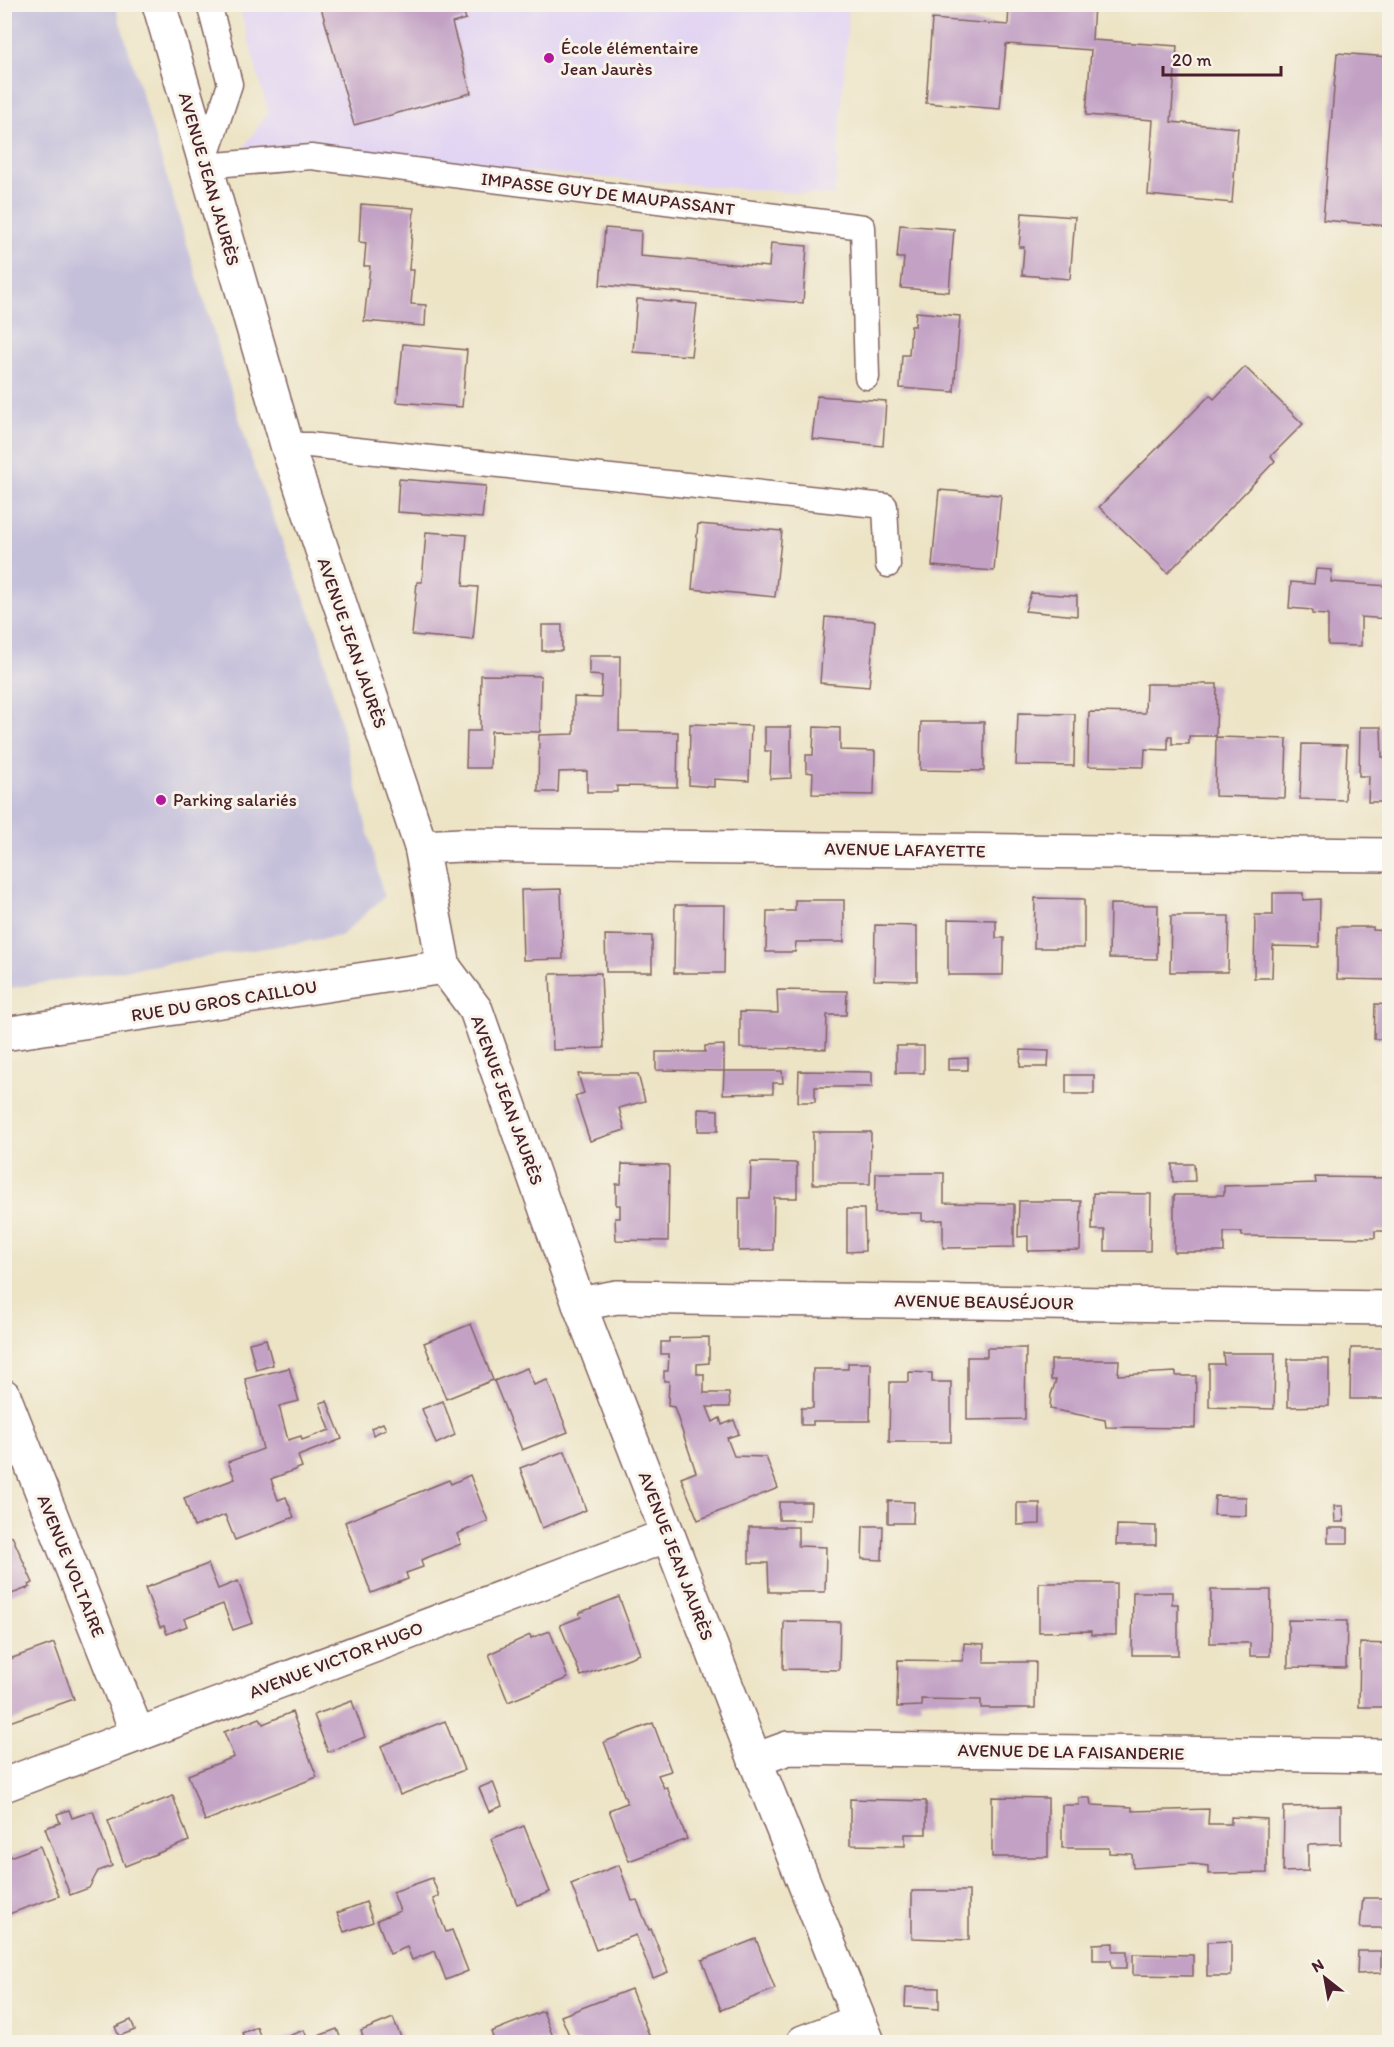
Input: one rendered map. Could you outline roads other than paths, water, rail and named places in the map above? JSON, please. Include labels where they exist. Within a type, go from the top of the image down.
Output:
[{"type":"street","name":"AVENUE JEAN JAURÈS","points":[[159,4],[203,166],[287,445],[420,847],[444,967],[476,1010],[579,1304],[863,2032]]},
{"type":"street","name":"AVENUE LAFAYETTE","points":[[420,847],[485,845],[1389,855]]},
{"type":"street","name":"RUE DU GROS CAILLOU","points":[[4,1034],[444,967]]},
{"type":"street","name":"AVENUE BEAUSÉJOUR","points":[[579,1304],[617,1297],[1389,1308]]},
{"type":"street","name":"AVENUE VOLTAIRE","points":[[4,1396],[138,1735]]},
{"type":"street","name":"AVENUE VICTOR HUGO","points":[[4,1785],[668,1535]]},
{"type":"street","name":"AVENUE DE LA FAISANDERIE","points":[[755,1760],[788,1748],[1389,1756]]},
{"type":"street","points":[[803,2043],[863,2032]]},
{"type":"lane","points":[[203,166],[230,84],[209,4]]},
{"type":"lane","name":"IMPASSE GUY DE MAUPASSANT","points":[[203,166],[311,157],[863,226],[867,377]]},
{"type":"lane","points":[[287,445],[309,445],[885,506],[888,565]]},
{"type":"place","name":"École élémentaire Jean Jaurès","points":[[549,58]]},
{"type":"place","name":"Parking salariés","points":[[161,800]]}]
